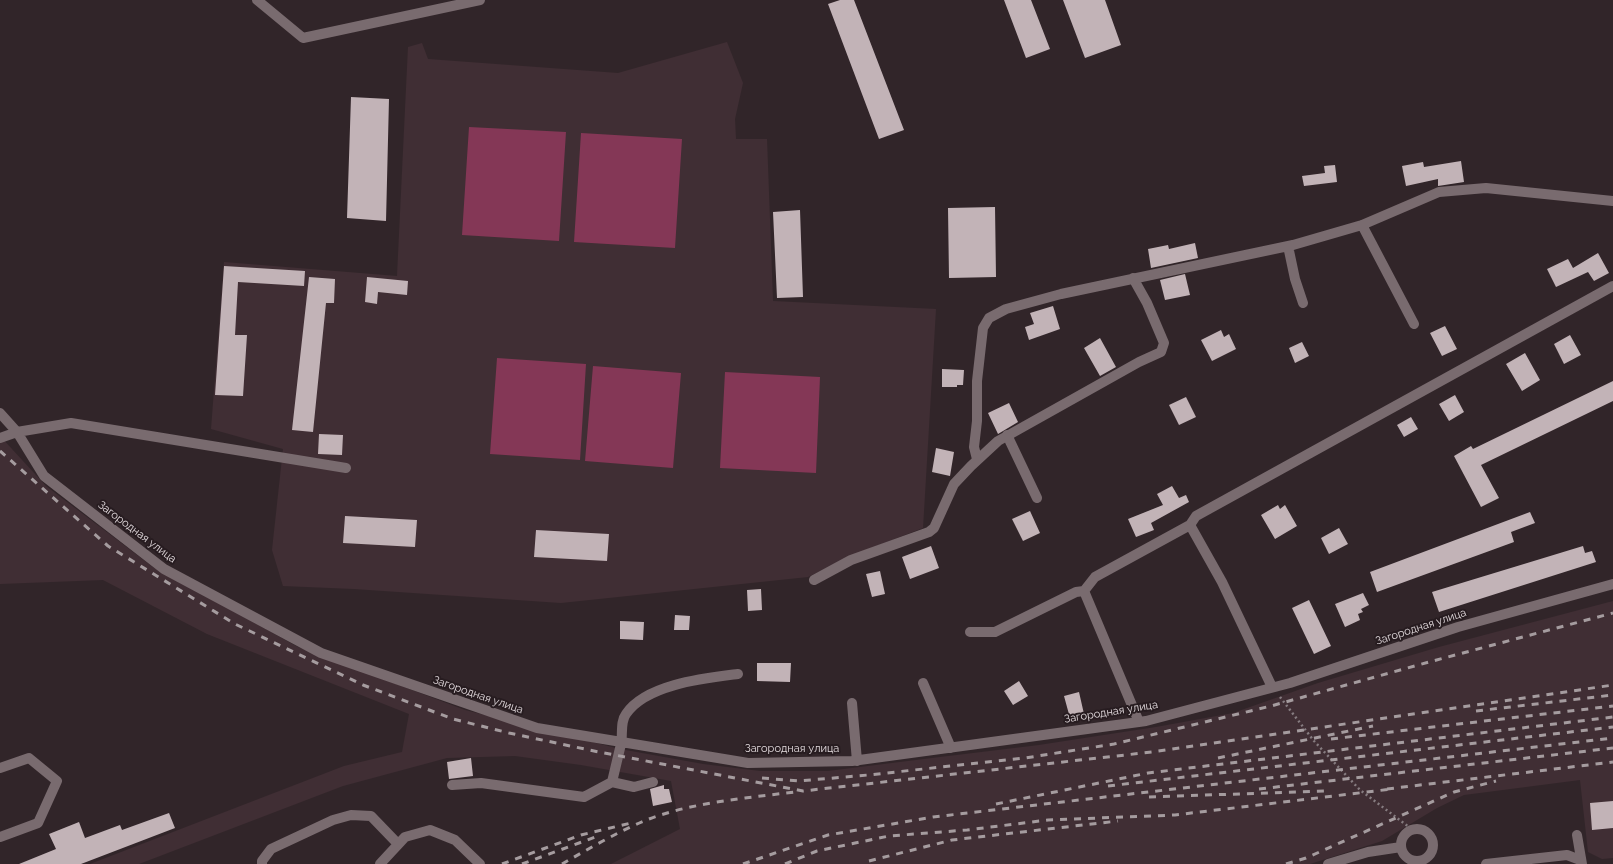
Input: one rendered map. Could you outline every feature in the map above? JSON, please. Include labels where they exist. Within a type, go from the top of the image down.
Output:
[{"type":"street","points":[[258,0],[303,38],[480,0]]},
{"type":"street","points":[[977,460],[974,447],[977,421],[977,381],[983,328],[989,318],[1006,309],[1133,278],[1288,246],[1362,225],[1438,192],[1486,188],[1613,201]]},
{"type":"street","points":[[1362,225],[1414,324]]},
{"type":"street","points":[[1288,246],[1294,279],[1303,303]]},
{"type":"street","points":[[814,580],[851,560],[929,532],[934,528],[954,484],[998,441],[1139,362],[1161,352],[1164,343],[1147,303],[1133,278]]},
{"type":"street","points":[[970,632],[995,632],[1076,592],[1084,591],[1095,577],[1190,525],[1196,516],[1613,286]]},
{"type":"street","name":"Загородная улица","points":[[0,413],[17,432],[44,476],[164,569],[321,653],[537,728],[748,763],[857,761],[1139,722],[1272,687],[1458,627],[1613,584]]},
{"type":"street","points":[[0,438],[17,432],[71,423],[346,468]]},
{"type":"street","points":[[1007,435],[1037,498]]},
{"type":"street","points":[[1190,525],[1222,582],[1272,687]]},
{"type":"street","points":[[1084,591],[1139,722]]},
{"type":"street","points":[[612,782],[621,742],[625,715],[639,700],[683,683],[711,677],[738,674]]},
{"type":"street","points":[[923,683],[951,748]]},
{"type":"street","points":[[852,703],[857,761]]},
{"type":"street","points":[[0,768],[29,758],[57,782],[38,823],[0,837]]},
{"type":"street","points":[[452,785],[481,783],[584,797],[612,782],[634,787],[653,782]]},
{"type":"street","points":[[262,864],[262,861],[272,849],[333,820],[351,815],[371,816],[398,844]]},
{"type":"street","points":[[380,864],[405,837],[430,830],[455,840],[480,864]]},
{"type":"street","points":[[1413,830],[1423,830],[1431,837],[1432,847],[1429,861],[1409,861],[1402,847],[1404,836],[1413,830]]},
{"type":"street","points":[[1577,835],[1581,862]]},
{"type":"street","points":[[1328,864],[1368,852],[1402,847]]},
{"type":"street","points":[[1486,864],[1567,855],[1581,862]]},
{"type":"path","points":[[1272,687],[1314,741],[1360,790],[1413,830]]},
{"type":"shaded area","points":[[727,42],[743,83],[735,119],[736,139],[767,139],[773,301],[936,309],[923,528],[853,555],[808,577],[561,603],[354,589],[283,586],[272,550],[283,449],[211,429],[224,262],[397,276],[408,47],[422,43],[428,59],[618,73]]},
{"type":"shaded area","points":[[469,127],[566,132],[559,241],[462,235]]},
{"type":"shaded area","points":[[581,133],[682,139],[675,248],[574,242]]},
{"type":"shaded area","points":[[497,358],[586,364],[580,460],[490,454]]},
{"type":"shaded area","points":[[593,366],[681,373],[673,468],[585,461]]},
{"type":"shaded area","points":[[725,372],[820,377],[816,473],[720,468]]},
{"type":"shaded area","points":[[0,436],[46,486],[153,567],[298,647],[465,710],[620,749],[703,764],[760,771],[828,771],[1039,745],[1156,727],[1233,713],[1318,683],[1439,647],[1613,601],[1613,858],[1602,859],[1588,852],[1580,780],[1464,795],[1437,808],[1382,841],[1310,864],[611,864],[680,829],[671,781],[581,765],[515,756],[447,758],[343,786],[139,864],[90,864],[344,766],[402,752],[409,714],[207,634],[103,580],[0,584]]},
{"type":"building","points":[[840,0],[854,0],[904,130],[879,139],[828,4]]},
{"type":"building","points":[[1004,0],[1031,0],[1050,49],[1026,58]]},
{"type":"building","points":[[1063,0],[1105,0],[1121,45],[1085,58]]},
{"type":"building","points":[[351,97],[389,99],[386,221],[347,218]]},
{"type":"building","points":[[1461,161],[1464,182],[1438,186],[1438,179],[1406,186],[1402,166],[1423,162],[1424,167]]},
{"type":"building","points":[[1335,165],[1337,182],[1304,186],[1302,176],[1325,173],[1324,166]]},
{"type":"building","points":[[995,207],[996,277],[949,278],[948,208]]},
{"type":"building","points":[[800,210],[803,297],[777,298],[773,212]]},
{"type":"building","points":[[1195,243],[1198,258],[1151,268],[1148,249],[1168,245],[1169,249]]},
{"type":"building","points":[[1598,253],[1609,273],[1594,281],[1588,272],[1556,287],[1547,269],[1568,259],[1573,268]]},
{"type":"building","points":[[224,266],[305,271],[304,286],[238,282],[235,335],[247,335],[243,396],[215,395]]},
{"type":"building","points":[[1185,274],[1190,295],[1165,300],[1160,280]]},
{"type":"building","points":[[309,277],[335,279],[334,303],[326,303],[313,432],[292,430]]},
{"type":"building","points":[[367,277],[408,281],[407,295],[378,292],[377,304],[365,302]]},
{"type":"building","points":[[1053,306],[1060,329],[1029,340],[1025,327],[1034,324],[1030,313]]},
{"type":"building","points":[[1445,326],[1457,349],[1442,356],[1430,333]]},
{"type":"building","points":[[1221,330],[1224,337],[1229,334],[1236,349],[1212,361],[1201,340]]},
{"type":"building","points":[[1570,335],[1581,355],[1564,364],[1554,344]]},
{"type":"building","points":[[1100,338],[1116,367],[1100,376],[1084,348]]},
{"type":"building","points":[[1302,342],[1309,356],[1295,363],[1289,348]]},
{"type":"building","points":[[1525,353],[1540,380],[1522,391],[1506,364]]},
{"type":"building","points":[[942,369],[964,370],[963,385],[957,385],[957,387],[942,387]]},
{"type":"building","points":[[1613,381],[1613,401],[1481,465],[1499,498],[1481,507],[1454,456],[1471,446],[1473,449]]},
{"type":"building","points":[[1455,395],[1464,412],[1449,421],[1439,404]]},
{"type":"building","points":[[1186,397],[1196,417],[1179,425],[1169,405]]},
{"type":"building","points":[[1009,403],[1018,422],[998,434],[988,413]]},
{"type":"building","points":[[1411,417],[1418,429],[1404,437],[1397,425]]},
{"type":"building","points":[[319,434],[343,435],[342,455],[318,454]]},
{"type":"building","points":[[936,448],[954,452],[950,476],[932,472]]},
{"type":"building","points":[[1172,486],[1179,498],[1186,495],[1189,502],[1151,523],[1154,530],[1136,537],[1128,519],[1163,505],[1157,494]]},
{"type":"building","points":[[1278,505],[1280,509],[1285,505],[1297,526],[1275,539],[1261,515]]},
{"type":"building","points":[[1030,511],[1040,533],[1023,541],[1012,519]]},
{"type":"building","points":[[1530,512],[1535,523],[1511,532],[1514,542],[1377,592],[1370,572]]},
{"type":"building","points":[[345,516],[417,520],[415,547],[343,543]]},
{"type":"building","points":[[1339,528],[1348,544],[1329,554],[1321,538]]},
{"type":"building","points":[[536,530],[609,534],[607,561],[534,557]]},
{"type":"building","points":[[931,546],[939,568],[910,579],[902,557]]},
{"type":"building","points":[[1583,546],[1585,553],[1592,551],[1596,562],[1439,612],[1432,592]]},
{"type":"building","points":[[880,571],[885,594],[872,597],[866,574]]},
{"type":"building","points":[[761,589],[762,610],[748,611],[747,590]]},
{"type":"building","points":[[1363,593],[1369,605],[1361,609],[1363,612],[1358,614],[1360,620],[1345,627],[1335,604]]},
{"type":"building","points":[[1309,600],[1331,646],[1314,654],[1292,608]]},
{"type":"building","points":[[675,615],[690,616],[689,630],[674,630]]},
{"type":"building","points":[[620,621],[644,622],[643,640],[620,639]]},
{"type":"building","points":[[757,663],[791,663],[790,682],[757,681]]},
{"type":"building","points":[[1019,681],[1028,696],[1013,705],[1004,691]]},
{"type":"building","points":[[1079,692],[1084,714],[1070,718],[1064,696]]},
{"type":"building","points":[[471,758],[473,776],[449,779],[447,762]]},
{"type":"building","points":[[664,785],[664,789],[669,789],[672,802],[653,806],[650,789]]},
{"type":"building","points":[[1613,801],[1613,828],[1592,830],[1590,803]]},
{"type":"building","points":[[169,813],[175,828],[81,864],[19,864],[56,849],[49,834],[79,822],[85,838],[120,825],[122,830]]},
{"type":"railway","points":[[0,451],[108,546],[235,624],[363,685],[453,719],[509,733],[594,751],[803,791],[1152,752],[1613,685]]},
{"type":"railway","points":[[762,778],[799,781],[868,775],[1025,758],[1114,744],[1271,706],[1613,613]]},
{"type":"railway","points":[[1476,711],[1613,695]]},
{"type":"railway","points":[[1331,739],[1613,706]]},
{"type":"railway","points":[[996,804],[1148,773],[1613,717]]},
{"type":"railway","points":[[1218,758],[1373,726]]},
{"type":"railway","points":[[1108,786],[1613,727]]},
{"type":"railway","points":[[743,864],[828,835],[933,817],[1613,738]]},
{"type":"railway","points":[[1259,789],[1613,748]]},
{"type":"railway","points":[[1387,789],[1613,762]]},
{"type":"railway","points":[[1286,864],[1306,858],[1454,792],[1496,781]]},
{"type":"railway","points":[[785,864],[817,851],[889,836],[967,830],[1048,820],[1175,815],[1392,789]]},
{"type":"railway","points":[[1149,797],[1325,791]]},
{"type":"railway","points":[[562,864],[627,829],[666,813],[721,801],[795,792]]},
{"type":"railway","points":[[869,861],[952,840],[1118,821]]},
{"type":"railway","points":[[502,864],[581,835],[631,823]]},
{"type":"railway","points":[[522,864],[598,836]]}]
